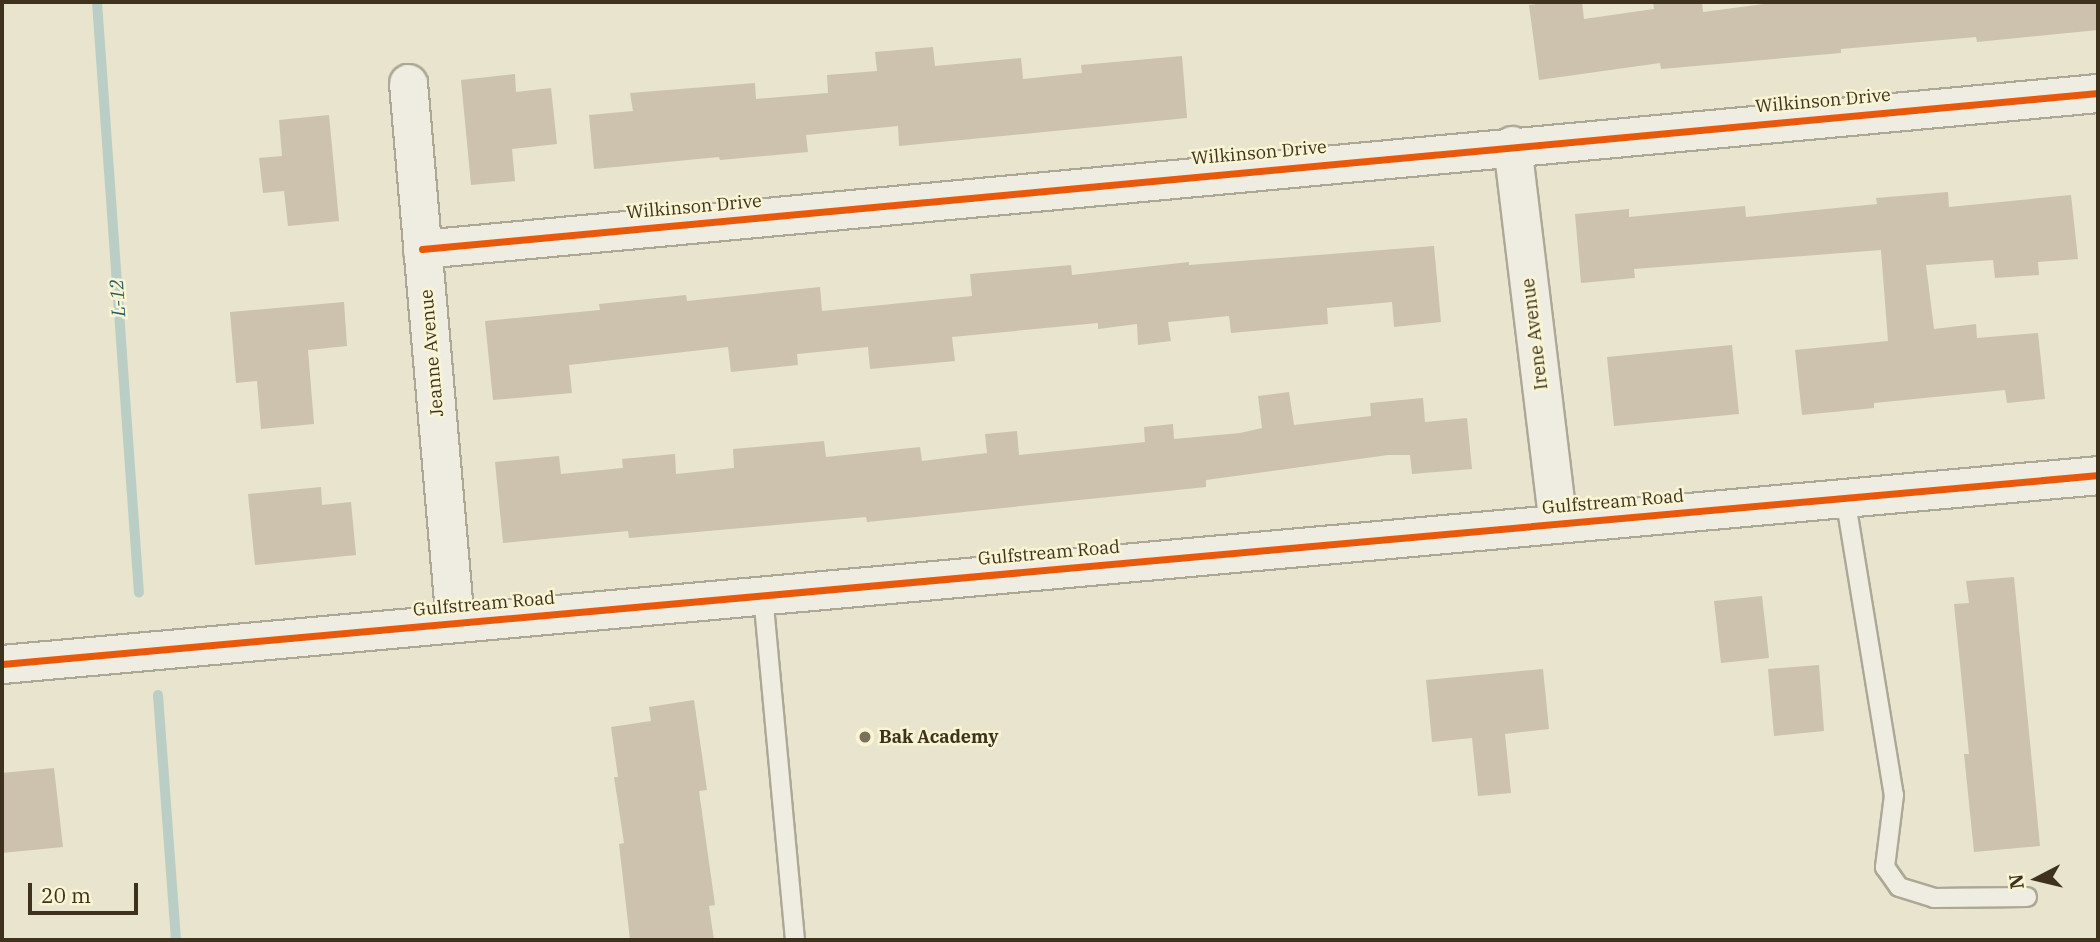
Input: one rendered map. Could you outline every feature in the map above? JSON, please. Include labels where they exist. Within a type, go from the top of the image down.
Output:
[{"type":"street","name":"Jeanne Avenue","points":[[408,83],[456,623]]},
{"type":"street","name":"Wilkinson Drive","points":[[422,248],[1512,145],[2098,93]]},
{"type":"street","name":"Irene Avenue","points":[[1512,145],[1558,523]]},
{"type":"street","name":"Gulfstream Road","points":[[2,664],[2098,475]]},
{"type":"lane","points":[[1845,497],[1894,795],[1885,867],[1899,887],[1934,898],[2027,897]]},
{"type":"lane","points":[[763,595],[795,940]]},
{"type":"building","points":[[1582,2],[1584,19],[1654,9],[1653,2],[1702,2],[1703,12],[1764,2],[2098,2],[2098,30],[1977,42],[1976,37],[1841,49],[1841,53],[1661,69],[1660,63],[1539,80],[1529,5]]},
{"type":"building","points":[[933,47],[935,66],[1021,58],[1023,79],[1082,73],[1081,65],[1182,56],[1187,118],[899,146],[898,126],[806,135],[808,152],[594,169],[589,115],[633,111],[630,93],[755,83],[756,99],[828,93],[827,75],[877,71],[875,52]]},
{"type":"building","points":[[515,74],[516,92],[551,88],[557,144],[512,149],[515,181],[471,185],[461,80]]},
{"type":"building","points":[[329,115],[339,221],[288,226],[284,191],[263,193],[259,158],[282,156],[279,120]]},
{"type":"building","points":[[1948,192],[1949,207],[2071,195],[2078,259],[2038,262],[2039,275],[1995,278],[1993,260],[1926,265],[1934,329],[1976,324],[1977,338],[2038,333],[2045,399],[2007,403],[2005,390],[1874,403],[1874,408],[1802,415],[1795,350],[1888,341],[1881,250],[1634,269],[1635,278],[1581,283],[1575,214],[1629,209],[1629,217],[1745,206],[1746,217],[1877,204],[1876,198]]},
{"type":"building","points":[[1434,246],[1441,322],[1394,327],[1392,302],[1327,308],[1328,324],[1231,333],[1229,316],[1168,322],[1171,341],[1138,345],[1137,324],[1098,329],[1098,323],[952,337],[955,361],[870,369],[868,347],[797,354],[798,365],[731,372],[728,347],[569,365],[572,393],[493,400],[485,321],[600,310],[599,304],[686,295],[687,301],[820,287],[822,311],[972,296],[970,274],[1071,265],[1072,275],[1189,262],[1189,265]]},
{"type":"building","points":[[344,302],[347,346],[308,350],[314,424],[261,429],[257,381],[236,383],[230,312]]},
{"type":"building","points":[[1732,345],[1739,414],[1614,426],[1607,357]]},
{"type":"building","points":[[1289,392],[1294,425],[1371,416],[1370,403],[1423,398],[1425,422],[1467,418],[1472,469],[1412,474],[1410,455],[1388,455],[1206,480],[1206,487],[867,522],[866,517],[629,538],[628,531],[503,543],[495,462],[559,456],[561,474],[623,468],[622,459],[675,454],[676,474],[734,468],[733,449],[824,441],[826,457],[920,447],[922,461],[987,453],[985,434],[1017,431],[1019,455],[1145,442],[1144,427],[1173,424],[1174,439],[1240,433],[1262,428],[1258,396]]},
{"type":"building","points":[[321,487],[322,505],[351,502],[356,555],[255,565],[248,494]]},
{"type":"building","points":[[2014,577],[2040,846],[1974,852],[1964,754],[1969,754],[1954,604],[1969,603],[1966,581]]},
{"type":"building","points":[[1762,596],[1769,658],[1721,663],[1714,601]]},
{"type":"building","points":[[1819,665],[1824,731],[1774,736],[1768,669]]},
{"type":"building","points":[[1543,669],[1549,729],[1505,734],[1511,793],[1478,796],[1472,738],[1432,742],[1426,680]]},
{"type":"building","points":[[694,700],[707,790],[699,791],[715,905],[709,906],[714,940],[630,940],[619,844],[624,843],[614,777],[618,777],[611,727],[651,721],[649,707]]},
{"type":"building","points":[[54,768],[63,847],[2,853],[2,773]]},
{"type":"waterway","name":"L-12","points":[[97,2],[139,593]]},
{"type":"waterway","name":"L-12","points":[[158,695],[176,940]]},
{"type":"cycle path","points":[[422,249],[2098,93]]},
{"type":"cycle path","points":[[2,664],[2098,475]]},
{"type":"place","name":"Bak Academy","points":[[865,737]]}]
